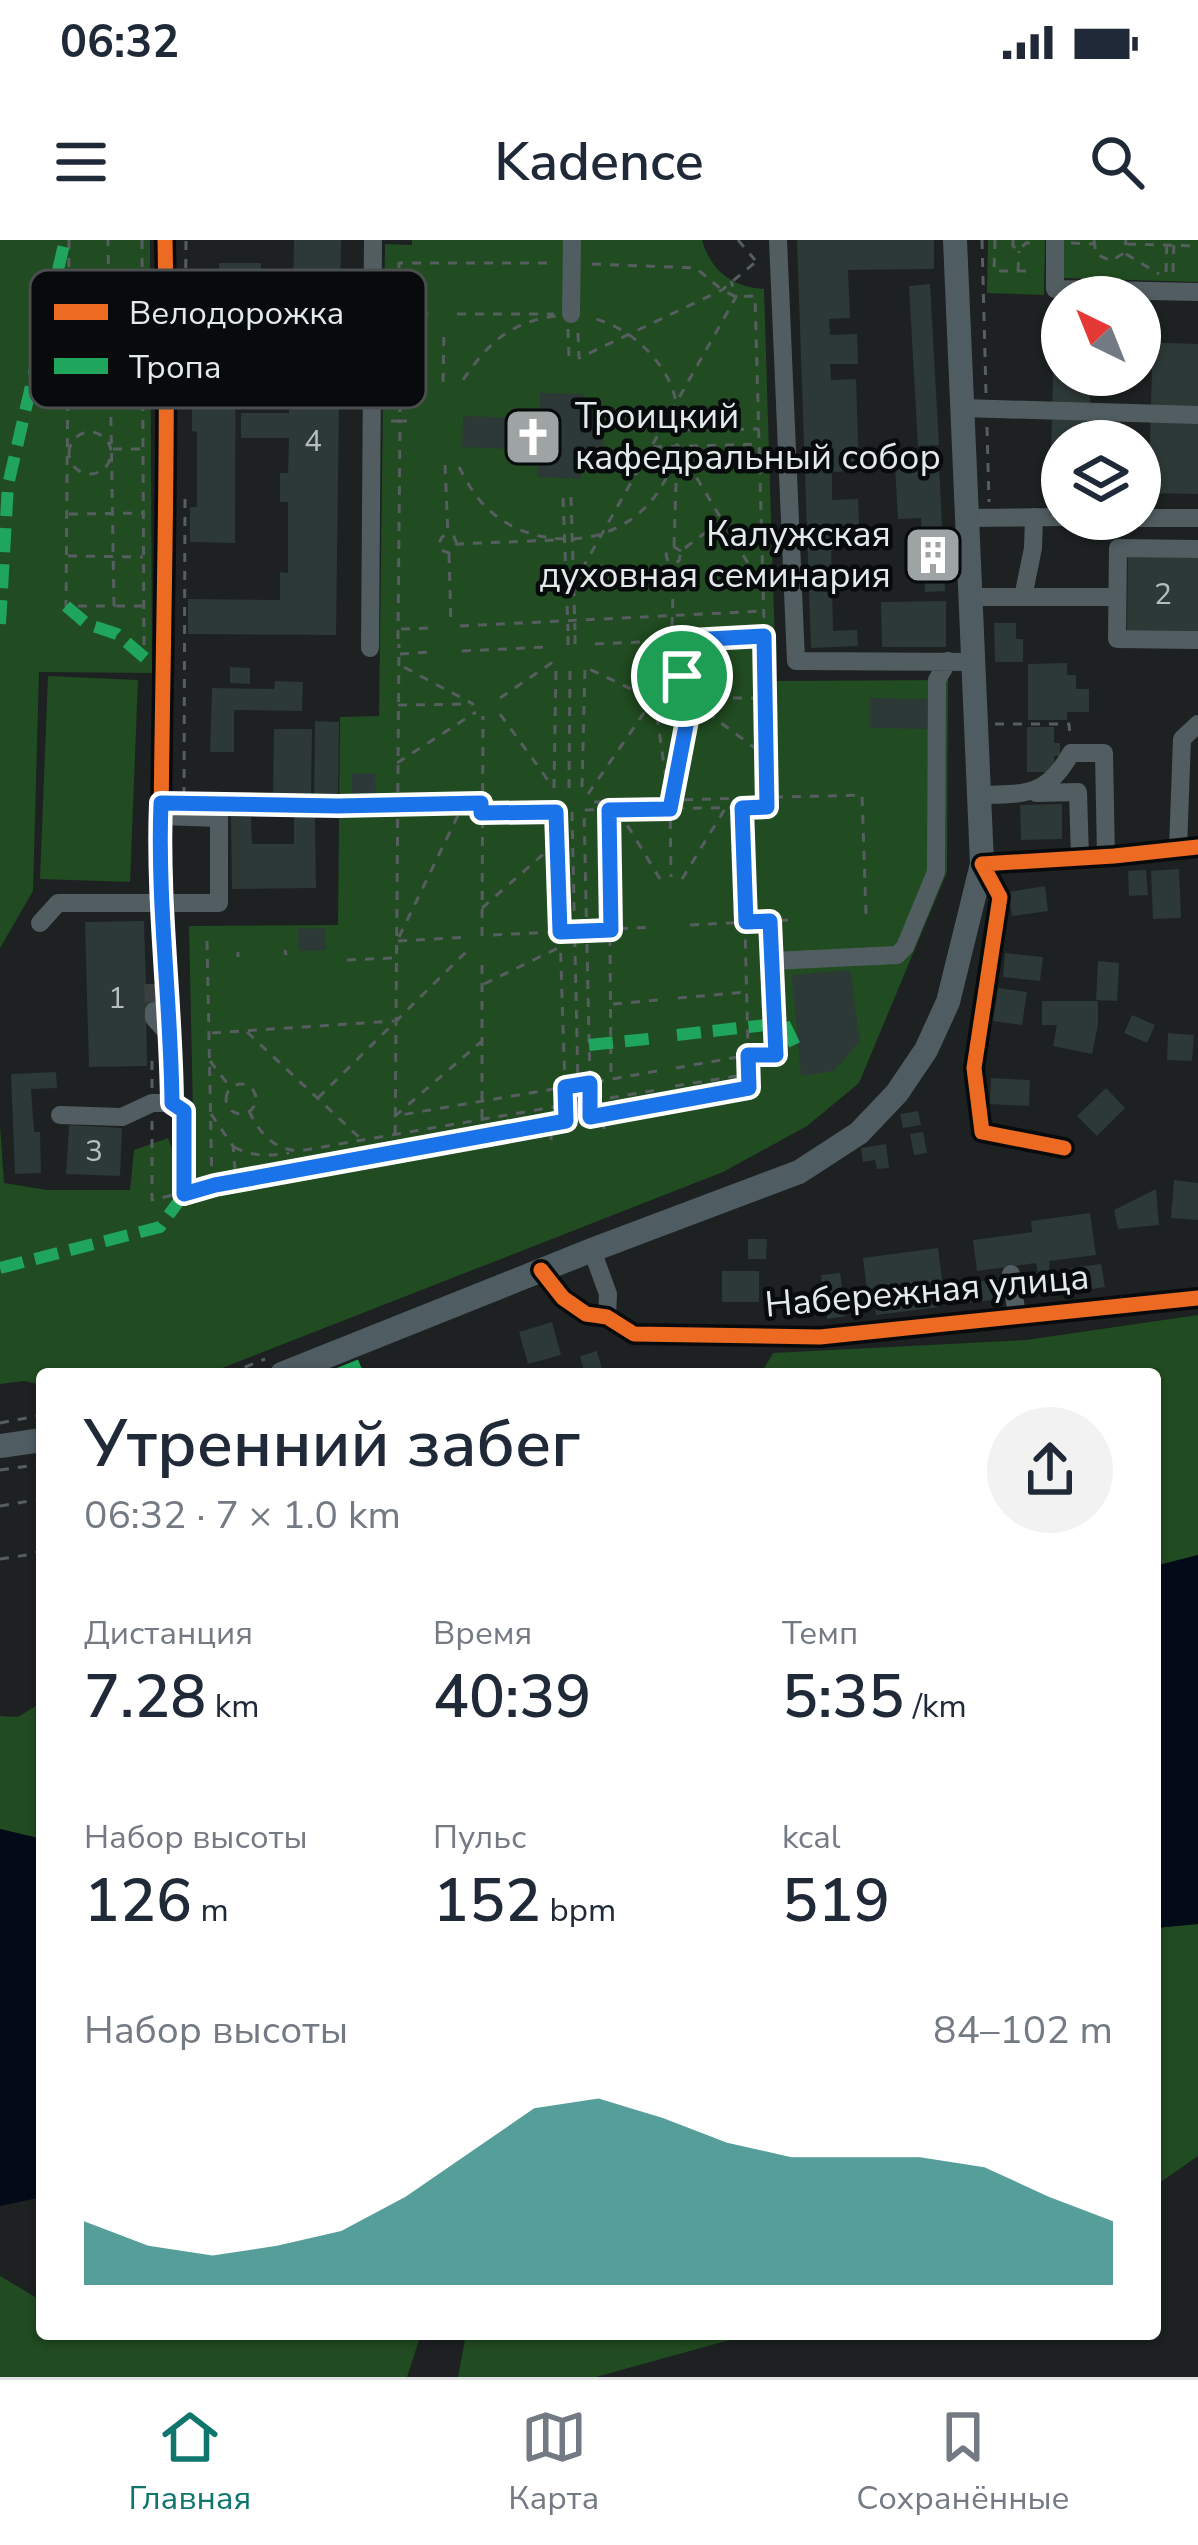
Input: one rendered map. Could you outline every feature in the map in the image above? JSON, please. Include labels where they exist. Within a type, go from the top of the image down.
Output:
[{"type":"main road","points":[[277,1366],[799,1172],[859,1133],[897,1093],[926,1050],[962,954],[982,864],[980,795],[961,661],[979,518],[975,405],[955,240]]},
{"type":"main road","points":[[0,1446],[36,1441]]},
{"type":"street","points":[[165,240],[166,270]]},
{"type":"street","points":[[373,240],[373,270]]},
{"type":"street","points":[[572,240],[572,314]]},
{"type":"street","points":[[778,242],[796,662],[961,661]]},
{"type":"street","points":[[1055,242],[1054,289],[1198,292]]},
{"type":"street","points":[[975,405],[1198,415]]},
{"type":"street","points":[[60,1115],[122,1117],[152,1103],[172,1103],[161,810],[165,408]]},
{"type":"street","points":[[370,648],[371,408]]},
{"type":"street","points":[[1023,597],[1034,517]]},
{"type":"street","points":[[979,518],[1041,517]]},
{"type":"street","points":[[1161,518],[1198,518]]},
{"type":"street","points":[[1198,549],[1118,548],[1117,597],[1117,639],[1198,640]]},
{"type":"street","points":[[970,597],[1117,597]]},
{"type":"street","points":[[772,961],[897,955],[905,947],[936,872],[937,680],[961,661]]},
{"type":"street","points":[[1064,1148],[982,1132],[974,1068],[1000,897],[982,864],[1188,848],[1182,739],[1198,724]]},
{"type":"street","points":[[1031,793],[1058,776],[1071,753],[1104,753],[1106,857]]},
{"type":"street","points":[[980,795],[1078,792],[1080,858]]},
{"type":"street","points":[[40,923],[58,903],[219,903],[219,818],[161,810]]},
{"type":"street","points":[[153,984],[166,963]]},
{"type":"street","points":[[154,1011],[154,1018],[172,1038]]},
{"type":"street","points":[[592,1250],[608,1294],[608,1317]]},
{"type":"street","name":"Набережная улица","points":[[541,1270],[563,1298],[586,1314],[608,1317],[634,1334],[820,1336],[1198,1298]]},
{"type":"street","points":[[1012,1274],[1017,1316]]},
{"type":"path","points":[[738,240],[757,262]]},
{"type":"path","points":[[975,405],[982,240]]},
{"type":"path","points":[[994,240],[994,271],[1055,272]]},
{"type":"path","points":[[1013,240],[1012,246],[1019,250]]},
{"type":"path","points":[[1019,250],[1025,240]]},
{"type":"path","points":[[1055,242],[1094,242],[1096,254],[1106,260],[1116,260],[1124,253],[1126,241],[1198,246]]},
{"type":"path","points":[[572,314],[579,358],[722,290],[778,242]]},
{"type":"path","points":[[1124,253],[1166,278],[1171,243]]},
{"type":"path","points":[[1171,243],[1173,292]]},
{"type":"path","points":[[1018,272],[1019,250]]},
{"type":"path","points":[[399,270],[399,262],[697,268],[736,297],[754,296],[767,807],[584,810],[590,1117],[749,1088],[742,808]]},
{"type":"path","points":[[573,585],[736,297],[731,281]]},
{"type":"path","points":[[457,314],[572,314],[629,333],[650,352],[667,376],[676,403],[674,547]]},
{"type":"path","points":[[569,357],[572,314]]},
{"type":"path","points":[[464,380],[481,353],[506,332],[536,319],[572,314]]},
{"type":"path","points":[[443,382],[444,330]]},
{"type":"path","points":[[68,408],[66,606],[144,606]]},
{"type":"path","points":[[111,408],[114,605]]},
{"type":"path","points":[[143,408],[145,658]]},
{"type":"path","points":[[395,1153],[400,408]]},
{"type":"path","points":[[371,421],[416,422]]},
{"type":"path","points":[[979,518],[987,425]]},
{"type":"path","points":[[661,430],[759,429]]},
{"type":"path","points":[[87,431],[106,438],[112,449],[105,470],[89,476],[74,469],[68,453],[74,437],[87,431]]},
{"type":"path","points":[[651,447],[760,444]]},
{"type":"path","points":[[677,446],[763,589]]},
{"type":"path","points":[[459,466],[486,507],[507,523],[534,535],[572,540],[602,534],[638,514],[664,483],[677,446]]},
{"type":"path","points":[[112,449],[143,449]]},
{"type":"path","points":[[446,464],[448,534]]},
{"type":"path","points":[[161,810],[184,804],[184,495]]},
{"type":"path","points":[[571,497],[571,620]]},
{"type":"path","points":[[562,498],[575,645]]},
{"type":"path","points":[[67,514],[143,513]]},
{"type":"path","points":[[681,551],[668,549],[668,561],[680,561],[681,551],[723,519]]},
{"type":"path","points":[[448,534],[457,544]]},
{"type":"path","points":[[448,534],[439,543],[441,550],[448,553],[457,544]]},
{"type":"path","points":[[457,544],[565,539]]},
{"type":"path","points":[[448,553],[451,626]]},
{"type":"path","points":[[67,556],[144,557]]},
{"type":"path","points":[[582,787],[585,667],[648,696],[671,694],[674,563]]},
{"type":"path","points":[[460,626],[764,611]]},
{"type":"path","points":[[399,629],[430,628]]},
{"type":"path","points":[[568,646],[572,633]]},
{"type":"path","points":[[595,644],[764,636]]},
{"type":"path","points":[[462,651],[547,647]]},
{"type":"path","points":[[398,654],[431,652]]},
{"type":"path","points":[[398,664],[473,704],[398,705]]},
{"type":"path","points":[[500,698],[555,665],[554,788],[500,714]]},
{"type":"path","points":[[568,788],[570,668]]},
{"type":"path","points":[[688,715],[670,722],[657,716],[648,696],[655,680],[671,674],[689,681],[695,701],[766,757]]},
{"type":"path","points":[[674,703],[765,698]]},
{"type":"path","points":[[670,800],[695,701]]},
{"type":"path","points":[[588,794],[649,706]]},
{"type":"path","points":[[397,763],[476,712]]},
{"type":"path","points":[[482,936],[483,716]]},
{"type":"path","points":[[657,716],[670,800],[671,877]]},
{"type":"path","points":[[993,724],[1069,724],[1071,753]]},
{"type":"path","points":[[594,802],[862,795],[866,914]]},
{"type":"path","points":[[228,805],[545,802]]},
{"type":"path","points":[[397,941],[464,804]]},
{"type":"path","points":[[682,879],[725,808]]},
{"type":"path","points":[[609,810],[611,1079]]},
{"type":"path","points":[[619,810],[660,879]]},
{"type":"path","points":[[152,1109],[152,1200],[566,1121],[556,812],[481,813]]},
{"type":"path","points":[[572,812],[578,1085]]},
{"type":"path","points":[[482,908],[557,842]]},
{"type":"path","points":[[690,926],[788,920]]},
{"type":"path","points":[[676,1068],[748,1055],[776,1055],[770,921]]},
{"type":"path","points":[[493,935],[654,927]]},
{"type":"path","points":[[397,941],[468,937]]},
{"type":"path","points":[[207,941],[215,1185]]},
{"type":"path","points":[[482,985],[560,947]]},
{"type":"path","points":[[318,1098],[469,949]]},
{"type":"path","points":[[347,960],[397,958]]},
{"type":"path","points":[[482,959],[482,1120]]},
{"type":"path","points":[[678,998],[747,992]]},
{"type":"path","points":[[611,1004],[658,1000]]},
{"type":"path","points":[[208,1033],[396,1020]]},
{"type":"path","points":[[245,1030],[364,1141]]},
{"type":"path","points":[[395,1116],[482,1041]]},
{"type":"path","points":[[209,1060],[231,1088]]},
{"type":"path","points":[[395,1116],[657,1071]]},
{"type":"path","points":[[675,1087],[749,1074]]},
{"type":"path","points":[[241,1084],[252,1089],[256,1100],[249,1111],[240,1114],[230,1109],[226,1098],[231,1088],[241,1084]]},
{"type":"path","points":[[590,1101],[657,1090]]},
{"type":"path","points":[[172,1103],[184,1111],[184,1194]]},
{"type":"path","points":[[210,1112],[233,1146],[268,1156],[565,1106]]},
{"type":"path","points":[[249,1111],[266,1139],[285,1150],[299,1151]]},
{"type":"path","points":[[603,1114],[604,1129]]},
{"type":"path","points":[[551,1124],[551,1140]]},
{"type":"path","points":[[233,1146],[236,1181]]},
{"type":"path","points":[[0,1423],[36,1415]]},
{"type":"path","points":[[0,1470],[36,1465]]},
{"type":"path","points":[[0,1506],[36,1499]]},
{"type":"path","points":[[0,1555],[36,1546]]},
{"type":"green space","points":[[0,240],[150,240],[150,270],[30,270],[30,408],[151,408],[152,673],[39,672],[33,891],[0,948]]},
{"type":"green space","points":[[412,240],[702,240],[724,275],[764,289],[776,681],[948,680],[947,872],[859,1083],[807,1126],[723,1172],[222,1368],[36,1368],[36,1384],[0,1384],[0,1125],[4,1183],[47,1190],[130,1190],[134,1150],[168,1138],[195,1206],[189,926],[338,925],[340,717],[379,716],[383,408],[426,408],[426,270],[385,270],[385,244],[412,245]]},
{"type":"green space","points":[[988,240],[1045,240],[1041,295],[987,293]]},
{"type":"green space","points":[[1064,240],[1198,240],[1198,282],[1161,281],[1161,276],[1062,276]]},
{"type":"green space","points":[[48,676],[138,680],[130,882],[40,879]]},
{"type":"green space","points":[[1198,1315],[1198,1555],[1161,1564],[1161,1368],[764,1368],[773,1353],[1026,1340]]},
{"type":"green space","points":[[36,1706],[36,1838],[0,1829],[0,1716],[18,1717]]},
{"type":"green space","points":[[1198,1924],[1198,2156],[1161,2182],[1161,1927]]},
{"type":"green space","points":[[0,2276],[36,2297],[36,2340],[419,2340],[407,2377],[0,2377]]},
{"type":"green space","points":[[465,2340],[729,2340],[596,2377],[458,2377]]},
{"type":"water","points":[[1198,1555],[1198,1924],[1161,1927],[1161,1564]]},
{"type":"water","points":[[0,1829],[36,1838],[36,2198],[0,2206]]},
{"type":"building","points":[[294,240],[341,240],[341,270],[293,270]]},
{"type":"building","points":[[797,240],[934,240],[934,269],[848,270],[850,318],[829,319],[830,335],[857,334],[858,364],[830,364],[831,380],[856,379],[859,471],[832,472],[832,500],[858,499],[860,542],[831,543],[833,631],[857,630],[858,646],[811,648]]},
{"type":"building","points":[[219,263],[261,263],[261,270],[219,270]]},
{"type":"building","points":[[930,284],[939,445],[918,446],[909,286]]},
{"type":"building","points":[[1161,343],[1198,344],[1198,494],[1161,493],[1161,420],[1151,420],[1151,396],[1161,396]]},
{"type":"building","name":"Троицкий кафедральный собор","points":[[540,393],[584,394],[583,413],[596,416],[604,427],[604,443],[596,457],[582,460],[581,479],[537,477],[538,459],[511,458],[511,449],[462,447],[463,416],[514,418],[514,408],[540,409]]},
{"type":"building","points":[[1053,396],[1090,396],[1090,420],[1052,420]]},
{"type":"building","points":[[192,408],[236,408],[235,543],[190,542],[190,507],[197,507],[197,432],[192,431]]},
{"type":"building","points":[[339,408],[336,635],[188,634],[188,599],[280,600],[280,572],[288,573],[288,502],[280,502],[280,473],[288,473],[289,438],[241,438],[241,413]]},
{"type":"building","name":"Калужская духовная семинария","points":[[939,464],[945,591],[925,592],[921,518],[898,519],[895,466]]},
{"type":"building","points":[[1128,556],[1198,558],[1198,631],[1127,630]]},
{"type":"building","points":[[946,601],[946,647],[882,647],[881,602]]},
{"type":"building","points":[[994,623],[1016,623],[1016,639],[1023,639],[1023,662],[995,662]]},
{"type":"building","points":[[1067,663],[1067,675],[1076,675],[1076,689],[1089,689],[1089,712],[1067,712],[1067,720],[1028,720],[1028,664]]},
{"type":"building","points":[[230,667],[250,668],[250,684],[230,683]]},
{"type":"building","points":[[275,681],[303,682],[302,711],[234,710],[234,752],[210,752],[212,688],[274,689]]},
{"type":"building","points":[[870,698],[934,699],[934,729],[870,728]]},
{"type":"building","points":[[315,721],[339,722],[338,803],[314,803]]},
{"type":"building","points":[[1027,727],[1054,727],[1060,756],[1054,756],[1054,772],[1027,772]]},
{"type":"building","points":[[274,729],[312,729],[311,800],[273,800]]},
{"type":"building","points":[[375,773],[376,801],[352,801],[352,774]]},
{"type":"building","points":[[1062,804],[1062,839],[1021,840],[1020,805]]},
{"type":"building","points":[[294,815],[315,815],[316,888],[232,889],[231,817],[251,817],[252,844],[294,844]]},
{"type":"building","points":[[1179,869],[1181,918],[1153,919],[1151,871]]},
{"type":"building","points":[[1146,870],[1148,895],[1129,896],[1128,871]]},
{"type":"building","points":[[1045,886],[1048,911],[1012,916],[1008,892]]},
{"type":"building","points":[[144,921],[146,984],[158,984],[159,1011],[146,1012],[147,1066],[89,1067],[85,922]]},
{"type":"building","points":[[325,928],[326,950],[299,951],[298,929]]},
{"type":"building","points":[[1005,953],[1043,957],[1040,981],[1003,977]]},
{"type":"building","points":[[1098,961],[1119,963],[1117,1001],[1096,1000]]},
{"type":"building","points":[[850,970],[860,1041],[834,1071],[801,1076],[792,975]]},
{"type":"building","points":[[998,988],[1027,992],[1022,1025],[993,1021]]},
{"type":"building","points":[[1042,1001],[1098,1001],[1092,1054],[1053,1046],[1057,1025],[1042,1025]]},
{"type":"building","points":[[1132,1015],[1155,1025],[1147,1043],[1124,1033]]},
{"type":"building","points":[[1168,1033],[1194,1035],[1192,1061],[1167,1060]]},
{"type":"building","points":[[56,1072],[57,1088],[31,1089],[34,1132],[40,1132],[41,1173],[15,1174],[11,1074]]},
{"type":"building","points":[[991,1078],[1030,1080],[1029,1106],[990,1104]]},
{"type":"building","points":[[1106,1088],[1125,1108],[1097,1136],[1077,1116]]},
{"type":"building","points":[[918,1111],[921,1125],[903,1128],[900,1114]]},
{"type":"building","points":[[69,1125],[122,1128],[120,1176],[66,1174]]},
{"type":"building","points":[[923,1132],[927,1153],[914,1155],[910,1134]]},
{"type":"building","points":[[886,1144],[889,1168],[877,1169],[875,1160],[863,1162],[861,1148]]},
{"type":"building","points":[[1174,1180],[1198,1183],[1198,1220],[1171,1218]]},
{"type":"building","points":[[1156,1189],[1159,1225],[1118,1229],[1114,1210]]},
{"type":"building","points":[[1090,1213],[1096,1255],[1049,1261],[1050,1272],[1038,1274],[1036,1263],[977,1271],[973,1240],[1032,1232],[1031,1221]]},
{"type":"building","points":[[748,1239],[767,1239],[766,1259],[748,1259]]},
{"type":"building","points":[[938,1248],[944,1295],[938,1296],[939,1307],[876,1315],[875,1304],[869,1305],[863,1258]]},
{"type":"building","points":[[1101,1264],[1105,1287],[1067,1293],[1070,1268]]},
{"type":"building","points":[[722,1271],[759,1271],[759,1302],[722,1302]]},
{"type":"building","points":[[840,1273],[846,1316],[827,1319],[821,1275]]},
{"type":"building","points":[[999,1279],[1001,1299],[966,1303],[964,1283]]},
{"type":"building","points":[[552,1322],[561,1355],[528,1364],[519,1332]]},
{"type":"building","points":[[597,1351],[602,1368],[583,1368],[580,1356]]},
{"type":"tunnel","points":[[153,984],[154,1011]]},
{"type":"marked path","points":[[58,270],[65,240]]},
{"type":"marked path","points":[[0,624],[8,485],[30,390]]},
{"type":"marked path","points":[[66,606],[87,624],[117,634],[145,658]]},
{"type":"marked path","points":[[677,1035],[784,1023],[799,1054]]},
{"type":"marked path","points":[[589,1045],[657,1038]]},
{"type":"marked path","points":[[0,1268],[160,1227],[184,1194]]},
{"type":"marked path","points":[[353,1368],[370,1361]]},
{"type":"cycle path","points":[[165,240],[165,270]]},
{"type":"cycle path","points":[[166,408],[161,855],[172,1103]]},
{"type":"cycle path","points":[[1064,1148],[982,1132],[974,1068],[1000,897],[982,864],[1198,847]]},
{"type":"cycle path","points":[[541,1270],[563,1298],[586,1314],[607,1317],[634,1334],[820,1337],[1198,1298]]},
{"type":"place","name":"Троицкий кафедральный собор","points":[[533,437]]},
{"type":"place","name":"Калужская духовная семинария","points":[[933,555]]},
{"type":"route","points":[[764,636],[767,807],[742,808],[746,922],[770,921],[776,1055],[748,1055],[749,1088],[590,1117],[590,1083],[565,1087],[566,1121],[184,1194],[184,1111],[172,1103],[161,803],[481,803],[481,813],[556,812],[560,932],[611,930],[609,810],[670,809],[695,698],[694,689],[682,676],[671,674],[672,641],[764,636]]}]
